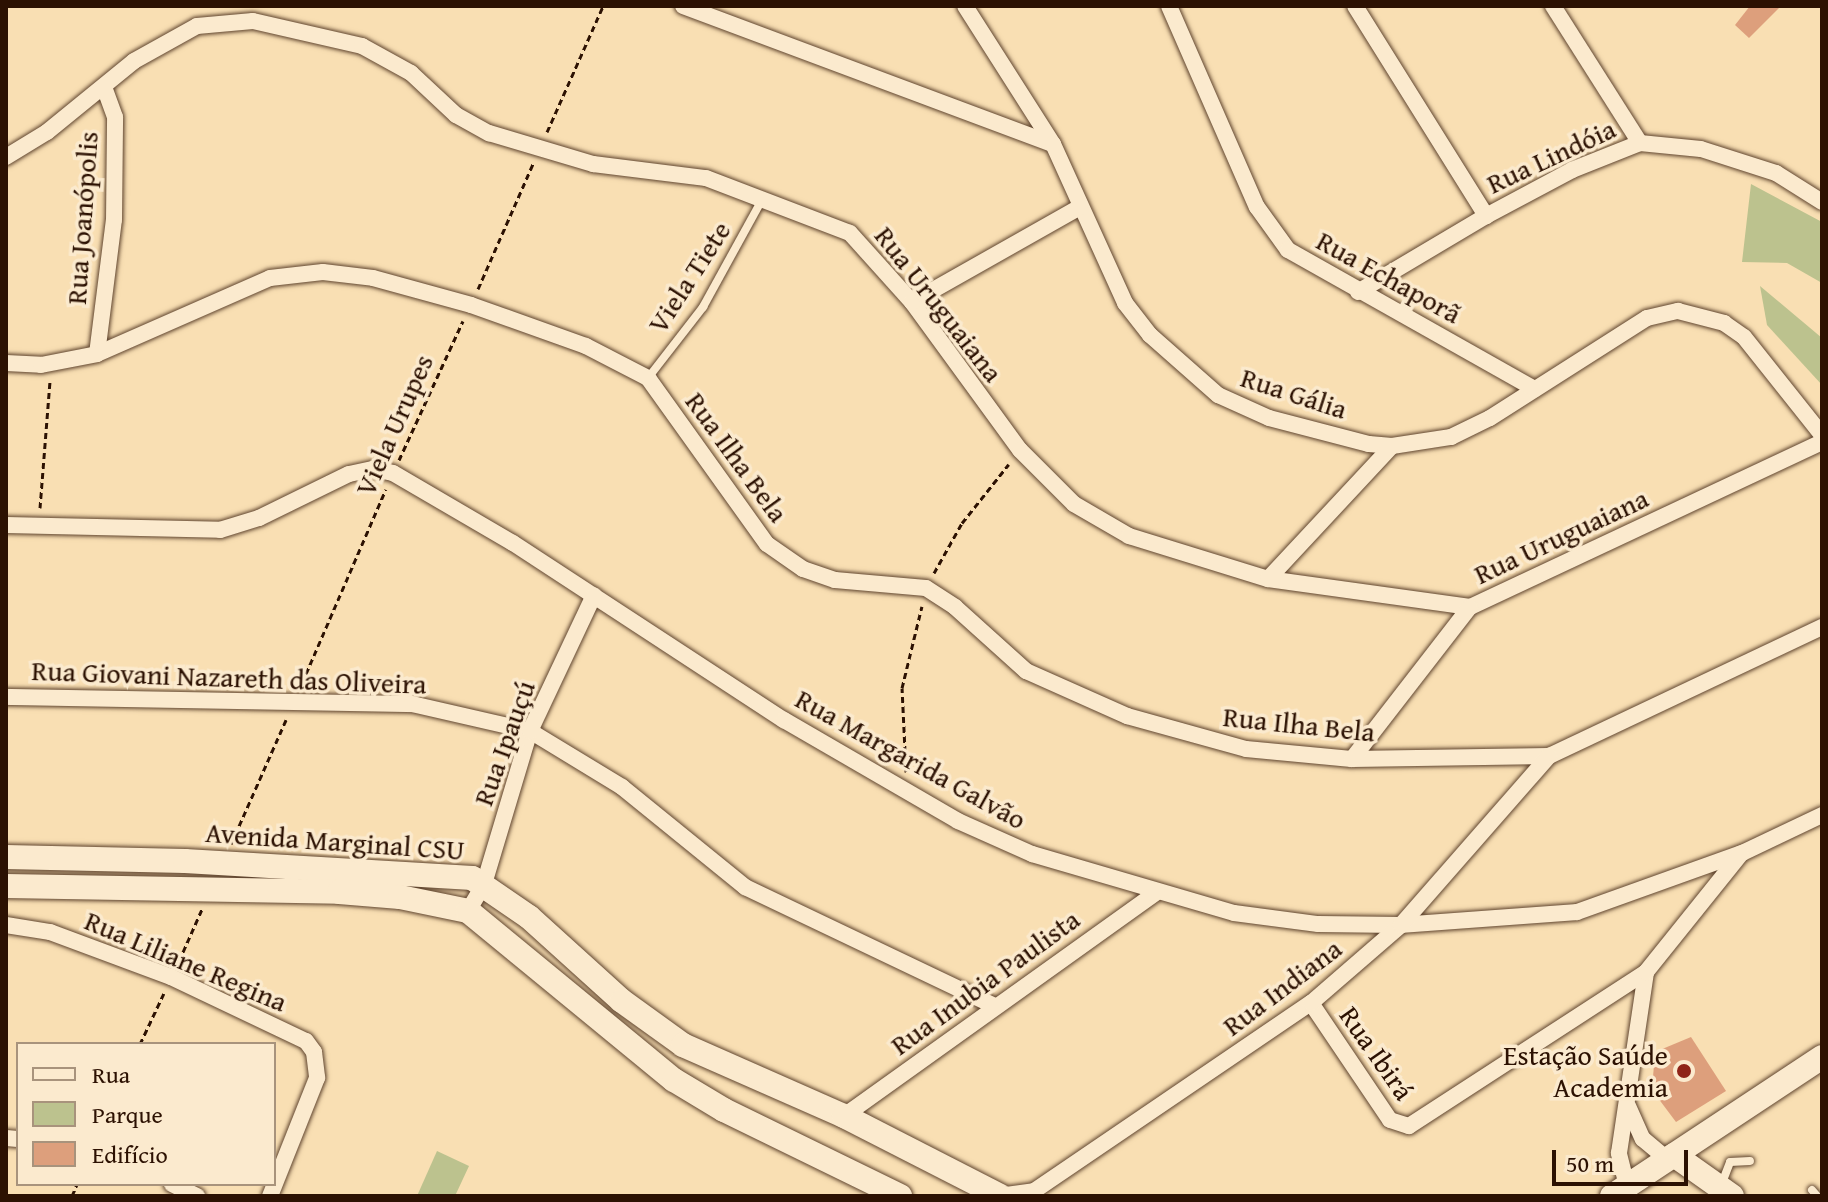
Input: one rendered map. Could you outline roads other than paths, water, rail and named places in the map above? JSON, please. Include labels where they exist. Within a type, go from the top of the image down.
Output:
[{"type":"main road","name":"Avenida Marginal CSU","points":[[6,857],[223,862],[434,873],[484,884],[529,917],[622,1001],[683,1045],[844,1116],[999,1196]]},
{"type":"main road","name":"Avenida Marginal CSU","points":[[6,886],[339,892],[414,899],[468,911],[674,1080],[900,1196]]},
{"type":"main road","points":[[1624,1193],[1671,1157],[1822,1057]]},
{"type":"main road","points":[[1671,1157],[1704,1186],[1732,1196]]},
{"type":"street","points":[[683,6],[1053,144]]},
{"type":"street","name":"Rua Gália","points":[[965,6],[1053,144],[1125,303],[1189,373],[1218,395],[1269,418],[1392,446],[1451,437],[1535,389],[1647,318],[1678,311],[1698,313],[1744,337],[1822,435]]},
{"type":"street","points":[[1154,6],[1172,11]]},
{"type":"street","points":[[1355,6],[1486,216]]},
{"type":"street","points":[[1553,6],[1640,143]]},
{"type":"street","name":"Rua Echaporã","points":[[1172,11],[1196,74],[1271,230],[1298,257],[1535,389]]},
{"type":"street","name":"Rua Uruguaiana","points":[[6,157],[104,87],[134,61],[197,26],[253,21],[362,46],[411,73],[456,115],[539,151],[593,164],[706,178],[850,233],[912,302],[1020,450],[1098,521],[1206,564],[1268,579],[1470,607],[1822,442]]},
{"type":"street","name":"Rua Joanópolis","points":[[97,354],[114,220],[115,117],[104,87]]},
{"type":"street","name":"Rua Lindóia","points":[[1358,292],[1486,216],[1572,170],[1640,143],[1701,149],[1731,158],[1776,173],[1822,202]]},
{"type":"street","points":[[912,302],[1080,207]]},
{"type":"street","name":"Rua Ilha Bela","points":[[6,363],[52,363],[97,354],[270,278],[323,272],[373,278],[471,305],[586,346],[648,378],[780,555],[835,580],[926,588],[955,607],[1026,671],[1127,716],[1225,745],[1352,759],[1549,756],[1822,627]]},
{"type":"street","points":[[1268,579],[1392,446]]},
{"type":"street","name":"Rua Margarida Galvão","points":[[6,525],[220,530],[259,518],[349,474],[373,469],[393,473],[564,575],[784,720],[907,792],[1032,854],[1234,913],[1318,924],[1401,925],[1577,912],[1742,853],[1822,815]]},
{"type":"street","name":"Rua Ipauçú","points":[[468,911],[484,884],[530,731],[594,595]]},
{"type":"street","points":[[1352,759],[1470,607]]},
{"type":"street","name":"Rua Giovani Nazareth das Oliveira","points":[[6,697],[412,704],[530,731],[622,787],[745,887],[994,1006]]},
{"type":"street","name":"Rua Indiana","points":[[999,1196],[1034,1191],[1311,1003],[1401,925],[1549,756]]},
{"type":"street","points":[[1624,1193],[1619,1153],[1646,972],[1742,853]]},
{"type":"street","name":"Rua Inubia Paulista","points":[[844,1116],[1157,892]]},
{"type":"street","name":"Rua Liliane Regina","points":[[6,925],[50,932],[171,977],[306,1041],[314,1052],[317,1078],[276,1181]]},
{"type":"street","name":"Rua Ibirá","points":[[1311,1003],[1390,1120],[1409,1126],[1646,972]]},
{"type":"street","points":[[1628,1106],[1643,1139],[1671,1157]]},
{"type":"street","points":[[176,1186],[197,1196]]},
{"type":"lane","name":"Viela Tiete","points":[[648,378],[703,307],[763,198]]},
{"type":"lane","points":[[1732,1196],[1722,1182],[1722,1170],[1730,1162],[1750,1161]]},
{"type":"place","name":"Estação Saúde Academia","points":[[1684,1071]]}]
